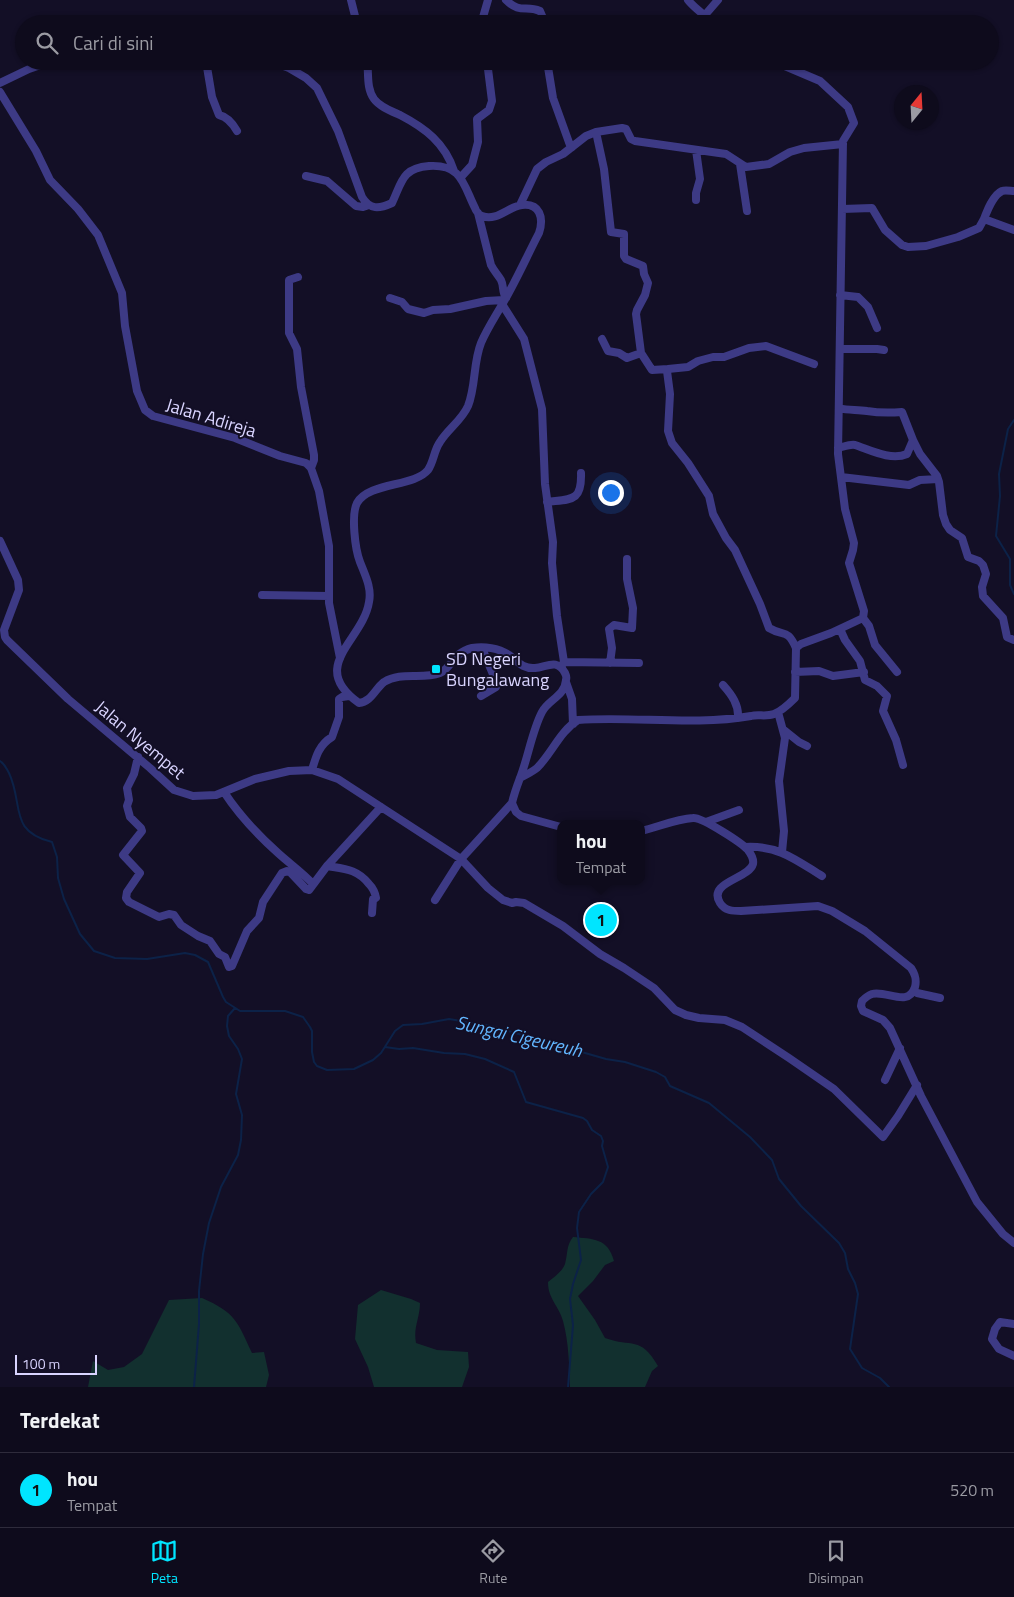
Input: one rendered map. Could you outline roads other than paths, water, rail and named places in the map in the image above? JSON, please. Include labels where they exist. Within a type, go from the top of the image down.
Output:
[{"type":"street","points":[[351,0],[355,15]]},
{"type":"street","points":[[484,15],[488,0]]},
{"type":"street","points":[[506,0],[521,10],[540,11],[541,15]]},
{"type":"street","points":[[688,0],[693,7],[705,15],[718,0]]},
{"type":"street","points":[[0,83],[27,70]]},
{"type":"street","points":[[208,70],[212,97],[219,115],[224,116],[232,123],[237,132]]},
{"type":"street","points":[[292,70],[306,78],[317,88],[324,100],[338,131],[362,197],[369,205]]},
{"type":"street","points":[[367,70],[368,80],[374,98],[383,107],[425,129],[442,146],[450,159],[454,171]]},
{"type":"street","points":[[461,177],[472,165],[478,145],[477,119],[489,110],[492,101],[487,70]]},
{"type":"street","points":[[548,70],[553,98],[570,148]]},
{"type":"street","points":[[794,70],[820,81],[848,107],[854,123],[843,141],[838,448],[845,509],[854,543],[848,563],[864,611],[862,618],[801,644],[796,648]]},
{"type":"street","name":"Jalan Adireja","points":[[0,92],[36,152],[50,180],[78,209],[98,235],[122,293],[125,326],[137,391],[145,410],[153,416],[235,438],[280,456],[306,463],[311,468]]},
{"type":"street","points":[[520,205],[538,168],[586,136],[596,132],[622,128],[626,129],[632,139],[637,141],[726,154],[746,167],[769,164],[790,152],[804,148],[843,144]]},
{"type":"street","points":[[596,132],[604,169],[611,232],[623,233],[625,238],[624,256],[626,259],[644,266],[644,274],[647,280],[645,295],[636,314],[641,353],[652,370],[688,367],[698,361],[712,357],[724,357],[749,348],[766,346],[814,364]]},
{"type":"street","points":[[696,150],[700,179],[696,200]]},
{"type":"street","points":[[740,164],[747,211]]},
{"type":"street","points":[[306,176],[327,181],[356,206],[369,205],[381,208],[392,203],[402,178],[415,168],[443,166],[461,177],[478,213],[493,269],[502,282],[504,301],[524,339],[542,409],[543,458],[553,542],[552,562],[557,616],[566,682],[572,699],[573,724]]},
{"type":"street","points":[[842,209],[872,208],[885,230],[902,245],[908,247],[926,246],[956,239],[978,228],[1000,192],[1003,190],[1014,191]]},
{"type":"street","points":[[478,213],[484,217],[498,216],[520,205],[534,206],[539,209],[542,225],[480,344],[468,406],[464,414],[439,442],[427,470],[422,475],[372,491],[361,497],[356,504],[354,516],[357,551],[369,585],[370,596],[368,610],[340,658],[337,668],[338,680],[341,688],[349,696],[359,703],[364,702],[386,681],[397,676],[430,675],[442,672],[458,654],[471,648],[491,648],[501,651],[509,655],[518,664],[527,668],[556,664],[639,663]]},
{"type":"street","points":[[984,219],[1014,230]]},
{"type":"street","points":[[298,277],[289,280],[289,330],[297,348],[301,387],[314,455],[311,468],[319,491],[329,546],[329,596],[336,646],[340,658]]},
{"type":"street","points":[[840,295],[858,297],[868,307],[877,328]]},
{"type":"street","points":[[390,298],[402,302],[408,309],[424,313],[486,301],[504,301]]},
{"type":"street","points":[[602,339],[608,351],[620,353],[627,358],[641,353]]},
{"type":"street","points":[[840,349],[884,350]]},
{"type":"street","points":[[520,778],[535,769],[578,720],[686,722],[753,715],[772,715],[795,698],[796,648],[787,633],[769,628],[735,550],[720,529],[713,514],[709,496],[688,463],[672,443],[668,424],[670,394],[668,369]]},
{"type":"street","points":[[839,408],[886,414],[902,412],[920,454],[938,479],[946,524],[950,530],[962,538],[968,557],[979,561],[983,565],[986,574],[982,587],[983,596],[1004,618],[1007,637],[1014,640]]},
{"type":"street","points":[[838,448],[853,445],[879,453],[901,456],[907,454],[913,440]]},
{"type":"street","points":[[548,502],[570,499],[578,495],[581,488],[581,474]]},
{"type":"street","points":[[841,477],[909,485],[920,480],[938,479]]},
{"type":"street","name":"Jalan Nyempet","points":[[0,541],[15,573],[19,590],[4,630],[4,636],[68,699],[138,757],[174,790],[180,793],[200,796],[216,795],[268,776],[290,771],[312,770],[338,779],[461,859],[488,888],[503,900],[512,903],[524,903],[562,926],[600,954],[654,988],[675,1010],[686,1015],[699,1018],[714,1018],[742,1027],[834,1090],[883,1138],[917,1085]]},
{"type":"street","points":[[610,663],[612,648],[608,629],[614,625],[632,628],[627,559]]},
{"type":"street","points":[[262,595],[329,596]]},
{"type":"street","points":[[862,618],[869,626],[875,645],[897,672]]},
{"type":"street","points":[[840,628],[845,640],[860,661],[867,682],[878,686],[887,696],[883,711],[896,740],[903,765]]},
{"type":"street","points":[[481,696],[497,685],[482,648]]},
{"type":"street","points":[[795,672],[819,671],[833,676],[864,672]]},
{"type":"street","points":[[435,900],[461,859],[512,803],[543,710],[556,699],[566,682]]},
{"type":"street","points":[[723,685],[732,694],[739,711],[738,718]]},
{"type":"street","points":[[312,770],[320,748],[324,742],[332,738],[339,717],[339,699],[349,696]]},
{"type":"street","points":[[778,712],[784,730],[785,743],[779,781],[784,831],[782,852]]},
{"type":"street","points":[[784,730],[807,746]]},
{"type":"street","points":[[138,757],[134,774],[126,790],[129,816],[142,829],[124,853],[124,856],[140,872],[126,898],[129,902],[159,916],[174,915],[184,928],[212,943],[219,954],[225,957],[230,967],[236,959],[247,931],[259,918],[263,902],[282,873],[285,871],[290,872],[307,890],[381,807]]},
{"type":"street","points":[[224,792],[246,821],[313,884]]},
{"type":"street","points":[[512,803],[516,812],[521,816],[557,826]]},
{"type":"street","points":[[706,822],[739,810]]},
{"type":"street","points":[[645,830],[693,818],[706,822],[745,847],[752,857],[752,865],[746,873],[725,884],[720,890],[718,897],[724,908],[730,911],[740,911],[808,905],[818,906],[832,911],[865,931],[911,968],[916,975],[916,982],[914,990],[906,998],[871,994],[862,1001],[861,1006],[863,1010],[883,1020],[890,1028],[917,1085],[978,1202],[1003,1234],[1014,1243]]},
{"type":"street","points":[[745,847],[767,847],[782,852],[822,876]]},
{"type":"street","points":[[327,866],[354,872],[363,877],[376,894],[376,898],[373,899],[372,913]]},
{"type":"street","points":[[914,990],[940,998]]},
{"type":"street","points":[[885,1080],[900,1048]]},
{"type":"street","points":[[1014,1324],[1000,1322],[995,1329],[992,1339],[999,1349],[1014,1356]]},
{"type":"waterway","points":[[1014,420],[1008,429],[999,474],[1000,496],[996,536],[1010,559],[1010,585],[1014,594]]},
{"type":"waterway","name":"Sungai Cigeureuh","points":[[0,761],[9,773],[23,824],[38,837],[52,842],[57,857],[58,878],[64,899],[80,934],[94,951],[115,958],[147,959],[185,953],[195,955],[208,962],[226,1002],[240,1011],[285,1011],[303,1017],[312,1031],[312,1052],[317,1066],[327,1070],[354,1069],[373,1060],[381,1053],[395,1031],[403,1025],[449,1019],[491,1026],[656,1072],[665,1077],[670,1086],[709,1103],[750,1137],[772,1160],[779,1179],[801,1206],[839,1243],[845,1253],[848,1269],[858,1294],[850,1349],[862,1368],[880,1378],[889,1387]]},
{"type":"waterway","points":[[194,1387],[203,1254],[209,1223],[221,1187],[238,1155],[241,1140],[242,1115],[236,1094],[242,1059],[229,1036],[227,1026],[228,1016],[235,1008]]},
{"type":"waterway","points":[[385,1047],[465,1054],[485,1059],[514,1072],[526,1102],[583,1118],[592,1130],[601,1136],[608,1167],[603,1182],[591,1194],[579,1212],[577,1228],[581,1260],[570,1299],[573,1325],[568,1387]]},
{"type":"place","name":"SD Negeri Bungalawang","points":[[436,669]]},
{"type":"place","name":"hou","points":[[601,920]]}]
